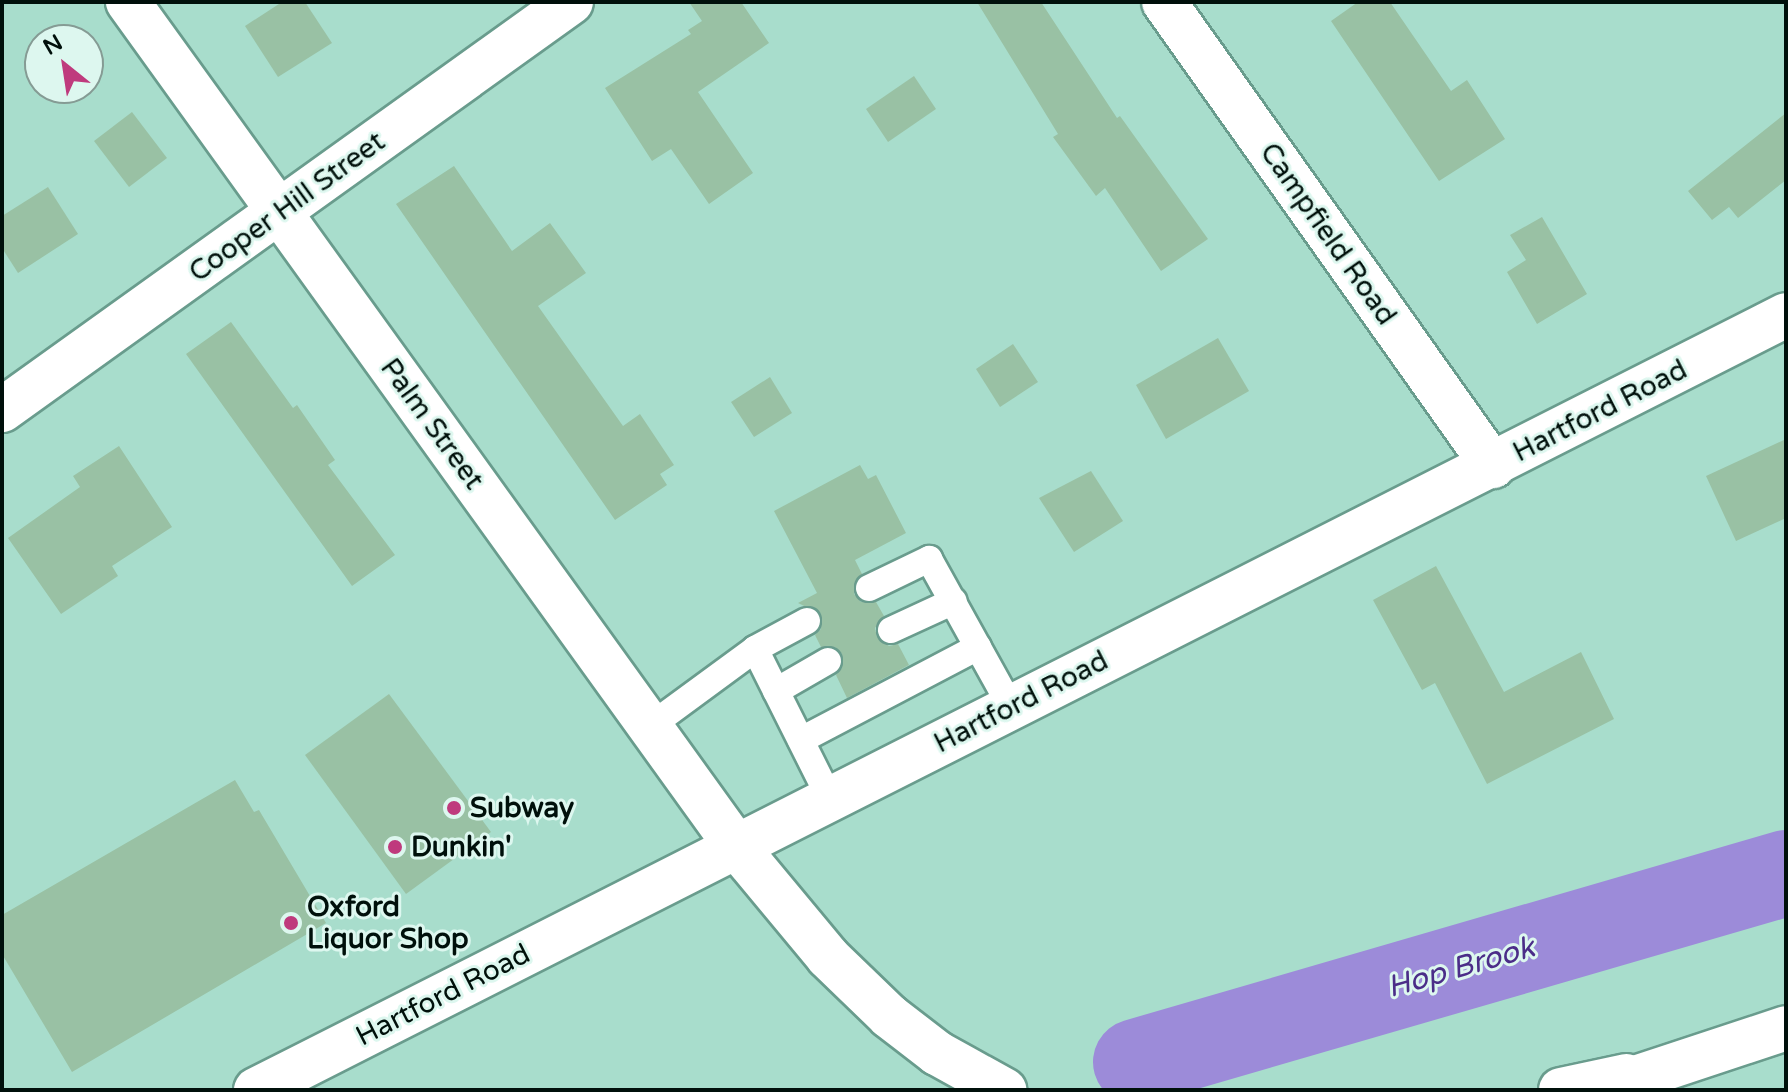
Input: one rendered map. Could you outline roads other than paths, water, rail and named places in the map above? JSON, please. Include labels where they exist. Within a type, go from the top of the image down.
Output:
[{"type":"main road","name":"Palm Street","points":[[128,2],[736,846],[819,947],[889,1016],[937,1053],[1004,1090]]},
{"type":"main road","name":"Cooper Hill Street","points":[[2,410],[571,2]]},
{"type":"main road","name":"Campfield Road","points":[[1164,2],[1493,466]]},
{"type":"main road","name":"Hartford Road","points":[[256,1090],[1786,315]]},
{"type":"main road","points":[[1599,1090],[1786,1028]]},
{"type":"main road","points":[[1561,1090],[1672,1066]]},
{"type":"lane","points":[[869,588],[929,559],[1011,707]]},
{"type":"lane","points":[[891,630],[954,601]]},
{"type":"lane","points":[[649,727],[755,649],[807,621]]},
{"type":"lane","points":[[801,740],[978,647]]},
{"type":"lane","points":[[755,649],[830,799]]},
{"type":"lane","points":[[776,691],[828,661]]},
{"type":"waterway","name":"Hop Brook","points":[[1136,1062],[1786,873]]},
{"type":"place","name":"Subway","points":[[454,808]]},
{"type":"place","name":"Dunkin'","points":[[395,847]]},
{"type":"place","name":"Oxford Liquor Shop","points":[[291,923]]}]
